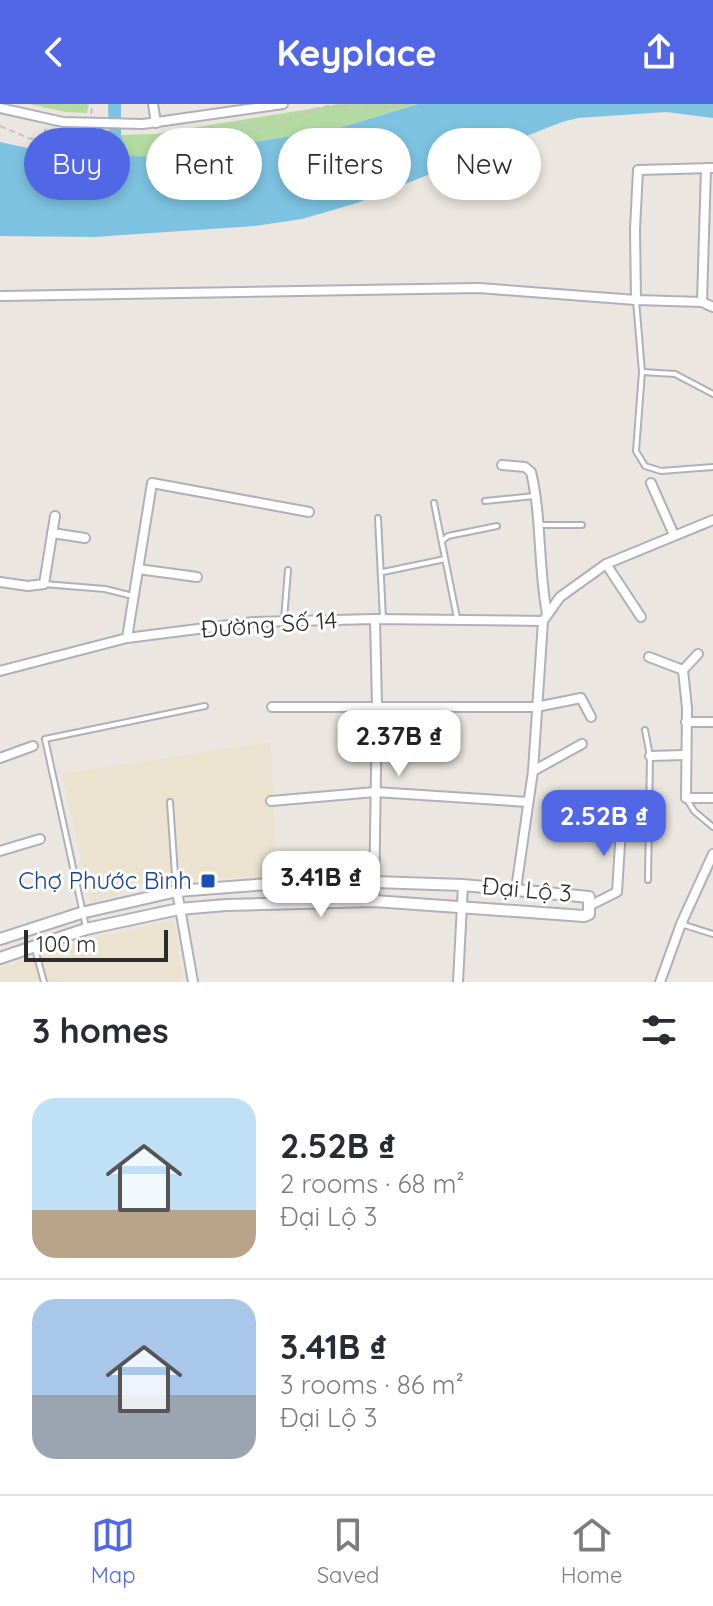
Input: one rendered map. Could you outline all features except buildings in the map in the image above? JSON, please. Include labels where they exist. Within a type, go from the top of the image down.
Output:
[{"type":"street","points":[[153,104],[156,123]]},
{"type":"street","points":[[0,108],[63,122],[127,125],[283,104]]},
{"type":"street","points":[[636,300],[638,170],[709,168],[708,235],[702,302]]},
{"type":"street","points":[[2,296],[479,288],[702,302],[713,307]]},
{"type":"street","points":[[502,465],[529,469],[536,496],[545,617],[533,771],[516,889]]},
{"type":"street","points":[[127,638],[152,483],[309,512]]},
{"type":"street","points":[[651,483],[674,535]]},
{"type":"street","points":[[0,582],[28,586],[44,584],[55,516]]},
{"type":"street","points":[[545,617],[560,597],[606,564],[713,520]]},
{"type":"street","points":[[52,533],[85,538]]},
{"type":"street","points":[[606,564],[641,617]]},
{"type":"street","points":[[138,569],[197,577]]},
{"type":"street","name":"Đường Số 14","points":[[0,671],[127,638],[253,622],[545,617]]},
{"type":"street","points":[[374,901],[379,619]]},
{"type":"street","points":[[698,654],[683,670],[686,798],[713,798]]},
{"type":"street","points":[[649,657],[683,670]]},
{"type":"street","points":[[272,707],[536,707],[581,698],[591,717]]},
{"type":"street","points":[[686,722],[713,722]]},
{"type":"street","points":[[533,771],[582,744]]},
{"type":"street","points":[[0,758],[33,746]]},
{"type":"street","points":[[650,756],[684,755]]},
{"type":"street","points":[[271,801],[375,792],[528,802]]},
{"type":"street","points":[[589,906],[617,892],[622,812]]},
{"type":"street","points":[[0,851],[40,839]]},
{"type":"street","points":[[660,982],[681,924],[713,854]]},
{"type":"street","name":"Đại Lộ 3","points":[[0,939],[81,913],[177,891],[268,884],[374,882],[463,885],[587,896],[589,906],[589,914],[584,916],[374,901],[179,909],[86,929],[0,958]]},
{"type":"street","points":[[458,982],[463,885]]},
{"type":"street","points":[[177,891],[193,982]]},
{"type":"lane","points":[[636,300],[642,372],[636,451],[645,466],[661,471],[713,467]]},
{"type":"lane","points":[[642,372],[675,374],[713,394]]},
{"type":"lane","points":[[485,501],[536,496]]},
{"type":"lane","points":[[434,503],[457,620]]},
{"type":"lane","points":[[378,518],[383,572],[379,619]]},
{"type":"lane","points":[[538,525],[582,525]]},
{"type":"lane","points":[[442,541],[448,536],[497,526]]},
{"type":"lane","points":[[383,572],[445,559]]},
{"type":"lane","points":[[284,621],[288,570]]},
{"type":"lane","points":[[44,584],[105,589],[133,596]]},
{"type":"lane","points":[[86,929],[45,739],[205,706]]},
{"type":"lane","points":[[645,730],[650,756],[648,880]]},
{"type":"lane","points":[[686,798],[694,811],[713,827]]},
{"type":"lane","points":[[170,802],[177,891]]},
{"type":"lane","points":[[681,924],[713,934]]},
{"type":"lane","points":[[34,947],[44,982]]},
{"type":"path","points":[[91,115],[93,104]]},
{"type":"path","points":[[232,120],[246,127],[263,128],[327,106],[387,108],[408,104]]},
{"type":"path","points":[[0,126],[24,136]]},
{"type":"shaded area","points":[[270,742],[277,875],[154,882],[91,903],[62,774]]},
{"type":"shaded area","points":[[174,920],[183,982],[0,982],[0,968],[86,940]]},
{"type":"green space","points":[[29,104],[89,104],[87,113]]},
{"type":"green space","points":[[340,104],[418,104],[339,128],[278,128],[278,138],[262,141],[262,128],[192,128]]},
{"type":"green space","points":[[146,134],[146,157],[130,157],[130,135]]},
{"type":"water","points":[[108,104],[121,104],[121,128],[109,128]]},
{"type":"water","points":[[418,104],[713,104],[713,118],[666,112],[578,118],[541,130],[427,128],[427,175],[411,182],[411,128],[339,128]]},
{"type":"water","points":[[278,138],[278,200],[365,200],[302,219],[255,226],[94,237],[0,236],[0,142],[24,147],[24,200],[130,200],[130,156],[146,157],[146,200],[262,200],[262,141]]},
{"type":"place","name":"Chợ Phước Bình","points":[[208,881]]}]
